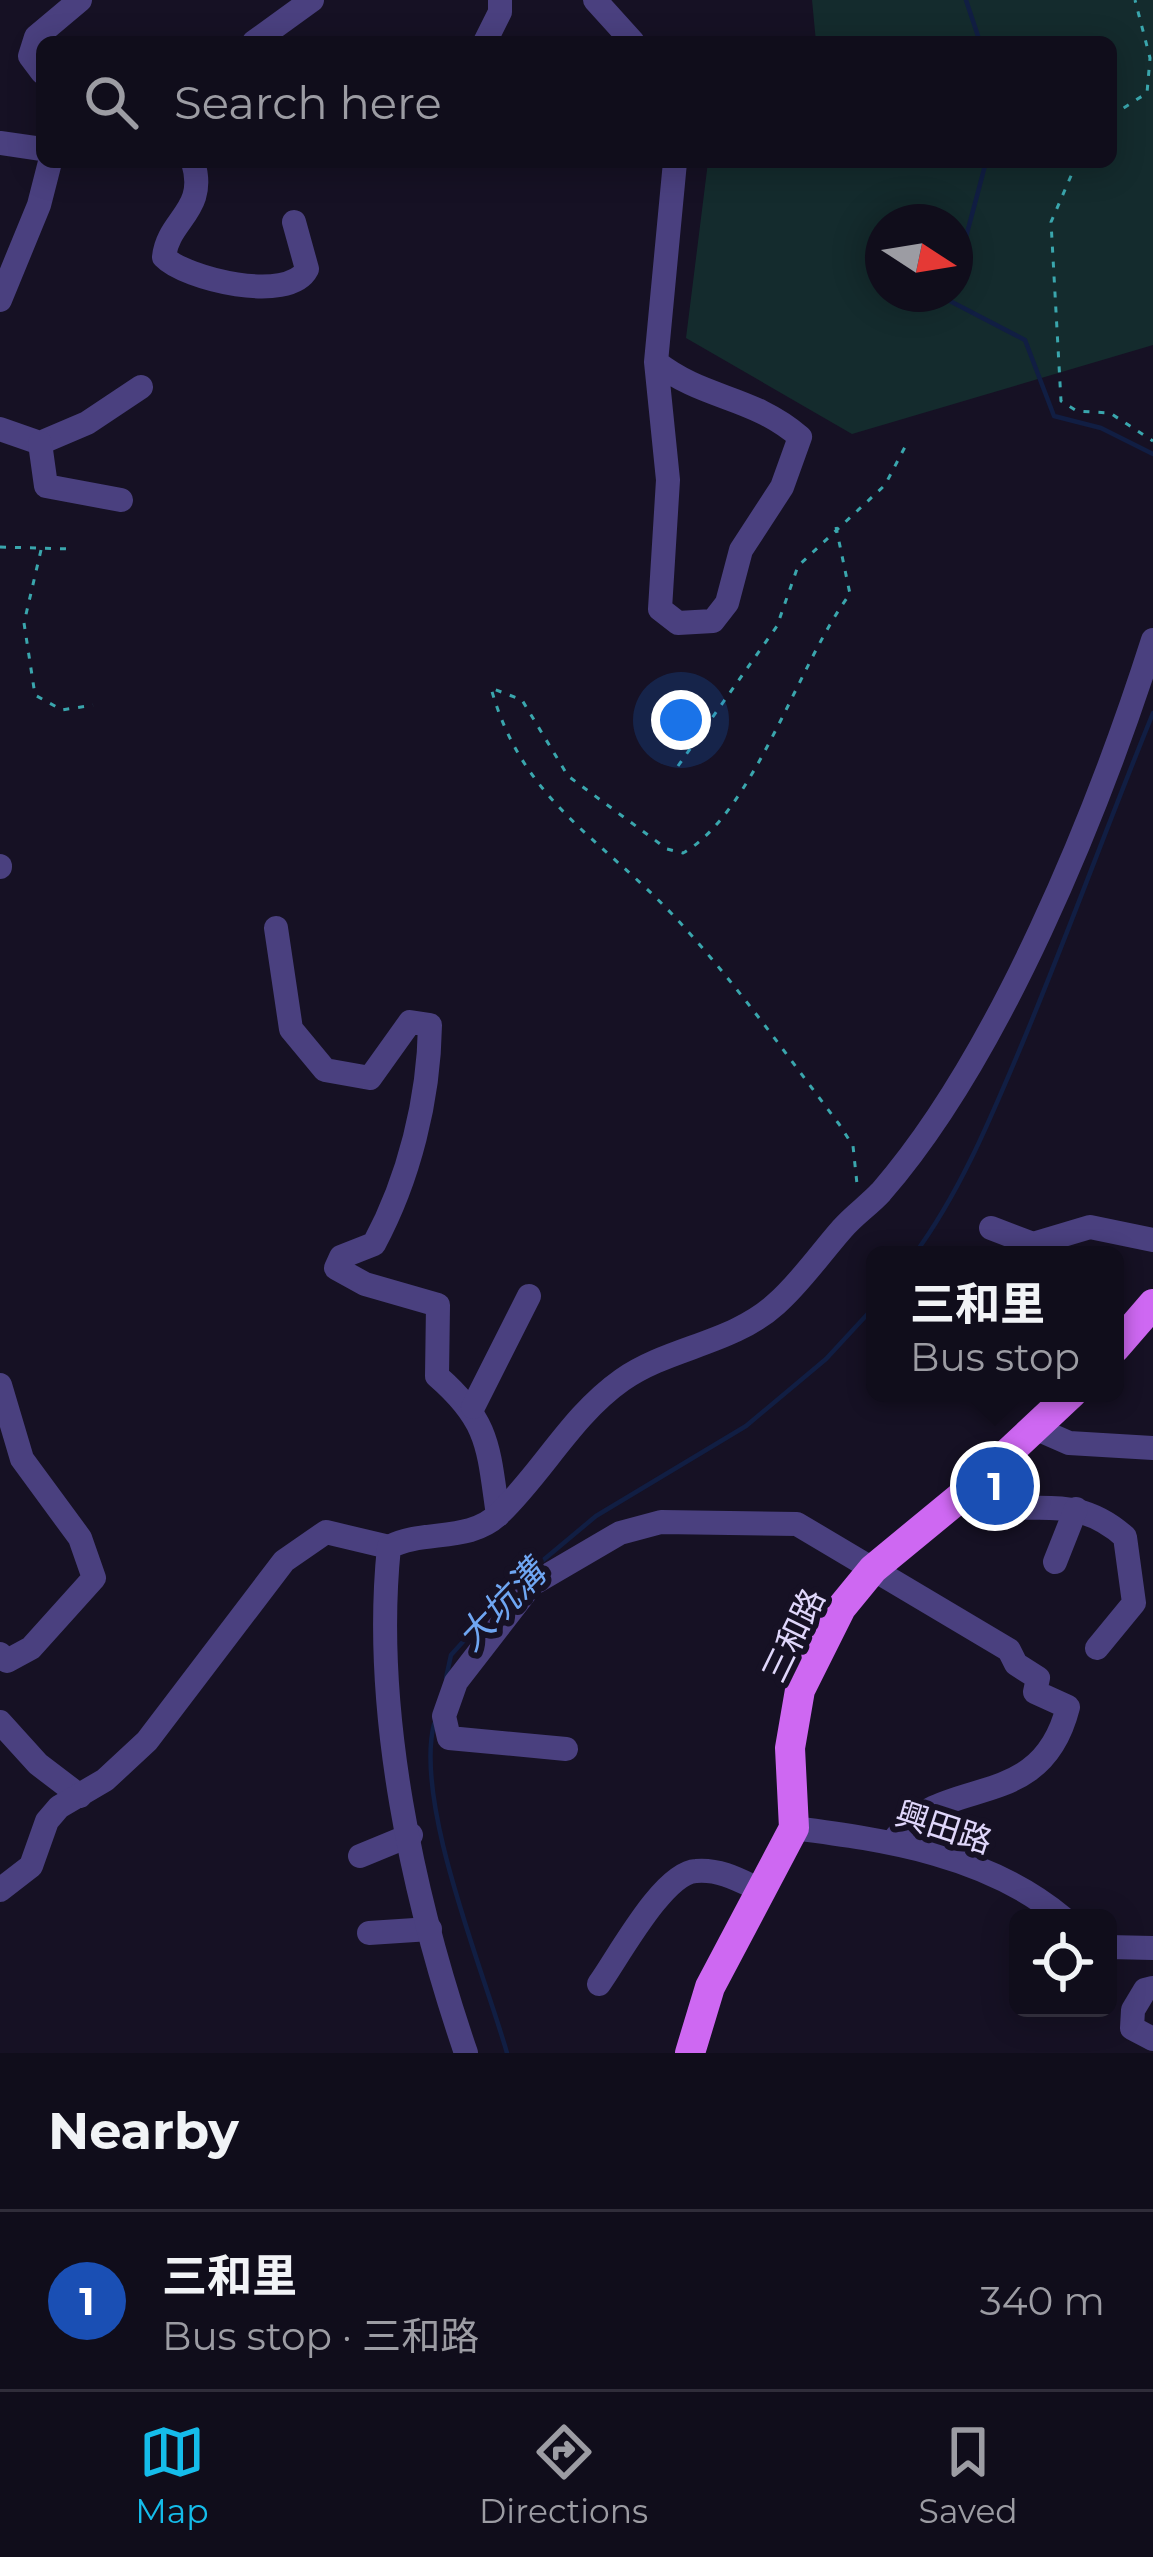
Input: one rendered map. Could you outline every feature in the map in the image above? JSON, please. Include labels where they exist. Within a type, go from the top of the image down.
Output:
[{"type":"main road","points":[[1124,1338],[1153,1304]]},
{"type":"main road","name":"三和路","points":[[794,1828],[790,1748],[800,1690],[841,1608],[872,1569],[964,1494],[1063,1402]]},
{"type":"main road","points":[[689,2053],[710,1987],[794,1828]]},
{"type":"street","points":[[37,36],[80,0]]},
{"type":"street","points":[[262,36],[312,0]]},
{"type":"street","points":[[487,36],[500,0]]},
{"type":"street","points":[[595,0],[627,36]]},
{"type":"street","points":[[0,143],[36,148]]},
{"type":"street","points":[[0,300],[39,206],[48,168]]},
{"type":"street","points":[[193,168],[193,206],[166,244],[164,257],[176,269],[234,283],[286,287],[302,280],[307,269],[294,221]]},
{"type":"street","points":[[656,362],[683,384],[771,412],[800,437],[782,488],[741,550],[727,603],[712,621],[678,622],[660,609],[668,480],[656,362],[674,168]]},
{"type":"street","points":[[0,429],[40,443],[86,423],[141,387]]},
{"type":"street","points":[[40,443],[46,486],[122,500]]},
{"type":"street","points":[[0,1890],[31,1866],[47,1821],[147,1741],[284,1561],[308,1541],[326,1532],[389,1547],[406,1538],[467,1533],[498,1515],[547,1452],[623,1379],[742,1328],[776,1304],[880,1193],[944,1107],[1001,1003],[1082,832],[1153,640]]},
{"type":"street","points":[[277,928],[291,1029],[325,1070],[370,1078],[410,1022],[430,1025],[429,1057],[401,1194],[374,1244],[341,1257],[336,1268],[364,1284],[438,1305],[436,1376],[473,1407],[490,1457],[498,1515]]},
{"type":"street","points":[[991,1228],[1017,1242],[1033,1244],[1090,1227],[1153,1240]]},
{"type":"street","points":[[473,1407],[529,1295]]},
{"type":"street","points":[[0,1385],[22,1459],[80,1538],[94,1578],[31,1648],[7,1661],[0,1654]]},
{"type":"street","points":[[1037,1429],[1069,1443],[1153,1448]]},
{"type":"street","points":[[964,1494],[986,1508],[1050,1504],[1076,1509],[1107,1521],[1125,1537],[1134,1603],[1097,1648]]},
{"type":"street","points":[[1055,1562],[1076,1509]]},
{"type":"street","points":[[566,1749],[448,1738],[444,1716],[456,1682],[531,1585],[620,1533],[661,1522],[797,1524],[1010,1650],[1016,1664],[1038,1678],[1035,1692],[1068,1707],[1062,1731],[1034,1764],[985,1794],[938,1804],[914,1818],[894,1840]]},
{"type":"street","points":[[389,1547],[383,1680],[430,1929],[466,2053]]},
{"type":"street","points":[[0,1723],[38,1765],[80,1796]]},
{"type":"street","name":"興田路","points":[[794,1828],[894,1840],[950,1858],[1052,1909]]},
{"type":"street","points":[[360,1856],[411,1835]]},
{"type":"street","points":[[599,1984],[669,1883],[691,1871],[720,1872],[760,1889]]},
{"type":"street","points":[[369,1933],[430,1929]]},
{"type":"street","points":[[1117,1947],[1153,1948]]},
{"type":"street","points":[[1153,1988],[1145,1990],[1143,2015],[1132,2028],[1153,2039]]},
{"type":"path","points":[[1117,112],[1147,93],[1150,58],[1135,0]]},
{"type":"path","points":[[1074,168],[1051,222],[1061,401],[1077,411],[1110,412],[1153,441]]},
{"type":"path","points":[[678,766],[777,626],[798,566],[885,485],[906,445]]},
{"type":"path","points":[[836,526],[850,594],[824,628],[774,733],[742,784],[699,844],[683,853],[652,839],[568,776],[522,700],[491,688],[501,723],[554,808],[669,911],[839,1124],[853,1146],[858,1179],[849,1221]]},
{"type":"path","points":[[0,547],[71,549]]},
{"type":"path","points":[[41,550],[24,622],[35,694],[62,710],[93,705]]},
{"type":"green space","points":[[812,0],[1153,0],[1153,345],[852,434],[686,338],[707,168],[1117,168],[1117,36],[815,36]]},
{"type":"waterway","points":[[966,0],[978,36]]},
{"type":"waterway","points":[[973,211],[984,168]]},
{"type":"waterway","points":[[971,312],[1025,340],[1054,416],[1101,428],[1153,454]]},
{"type":"waterway","name":"大坑溝","points":[[920,1246],[961,1179],[999,1099],[1153,713]]},
{"type":"waterway","name":"大坑溝","points":[[446,1678],[451,1655],[517,1582],[596,1516],[746,1426],[826,1359],[866,1316]]},
{"type":"waterway","name":"大坑溝","points":[[434,1724],[430,1758],[442,1842],[507,2053]]},
{"type":"place","name":"三和里","points":[[995,1486]]}]
